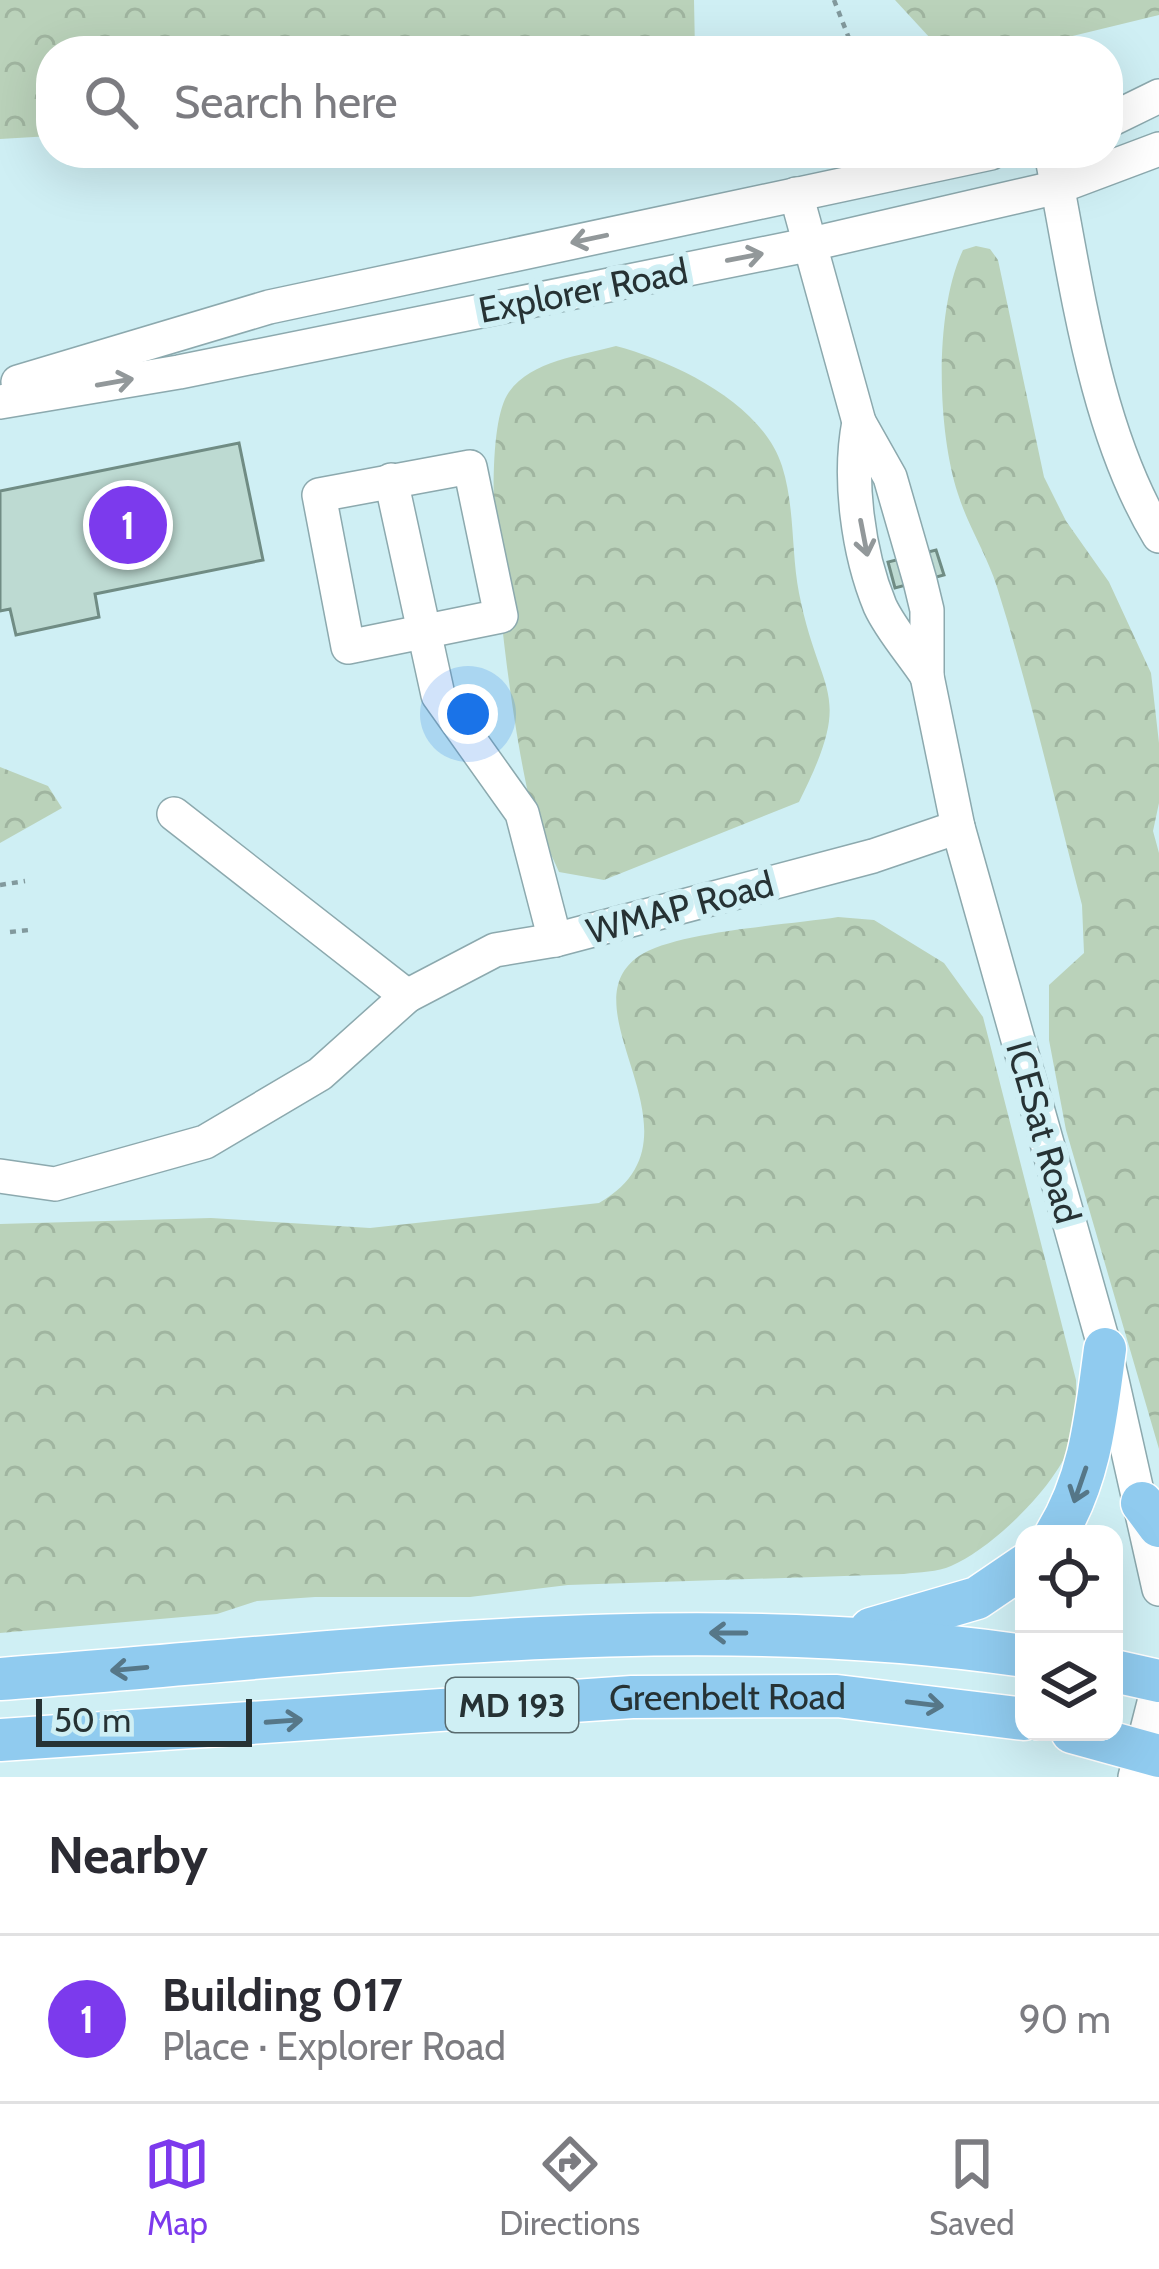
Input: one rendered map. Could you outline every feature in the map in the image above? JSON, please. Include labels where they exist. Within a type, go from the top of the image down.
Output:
[{"type":"main road","points":[[1062,1525],[1076,1500],[1091,1451],[1105,1349]]},
{"type":"main road","points":[[845,1636],[977,1598],[1015,1572]]},
{"type":"main road","name":"Greenbelt Road","points":[[0,1678],[424,1645],[706,1633],[845,1636],[1015,1655]]},
{"type":"main road","points":[[1123,1673],[1159,1682]]},
{"type":"main road","name":"Greenbelt Road","points":[[0,1740],[632,1697],[837,1696],[1015,1719]]},
{"type":"main road","points":[[1095,1741],[1145,1761]]},
{"type":"street","points":[[1123,114],[1159,96]]},
{"type":"street","name":"Explorer Road","points":[[1123,163],[1159,149]]},
{"type":"street","name":"Explorer Road","points":[[0,388],[169,333],[318,296],[920,168]]},
{"type":"street","points":[[1054,168],[1108,418],[1129,486],[1159,536]]},
{"type":"street","name":"Explorer Road","points":[[0,402],[807,245],[1058,187],[1108,168]]},
{"type":"street","name":"ICESat Road","points":[[796,194],[859,422],[890,477],[920,581],[927,610],[927,676],[958,826],[1150,1515],[1159,1589]]},
{"type":"street","points":[[318,296],[326,342]]},
{"type":"street","points":[[470,467],[501,616],[348,647],[319,495],[391,480],[470,467]]},
{"type":"street","points":[[391,480],[438,695],[522,813],[555,940]]},
{"type":"street","points":[[174,814],[407,996]]},
{"type":"street","name":"WMAP Road","points":[[0,1176],[55,1184],[205,1142],[320,1074],[407,996],[495,950],[555,940],[873,856],[958,826]]},
{"type":"street","points":[[1145,1761],[1159,1682]]},
{"type":"path","points":[[834,0],[848,36]]},
{"type":"path","points":[[0,885],[25,881]]},
{"type":"path","points":[[10,932],[28,930]]},
{"type":"green space","points":[[0,0],[694,0],[695,36],[36,36],[36,137],[0,139]]},
{"type":"green space","points":[[895,0],[1159,0],[1159,15],[1073,36],[928,36]]},
{"type":"green space","points":[[990,249],[998,260],[1044,477],[1066,521],[1109,582],[1151,673],[1159,743],[1159,803],[1153,831],[1159,853],[1159,1449],[1066,1130],[1049,1040],[1049,985],[1084,953],[1082,905],[1009,626],[958,494],[946,437],[942,371],[947,305],[963,250]]},
{"type":"green space","points":[[616,346],[714,388],[772,443],[786,482],[799,593],[830,714],[816,765],[799,802],[604,880],[559,872],[533,813],[515,725],[499,596],[494,471],[498,423],[509,392],[519,381],[558,361]]},
{"type":"green space","points":[[0,767],[48,786],[62,808],[0,843]]},
{"type":"green space","points":[[838,917],[874,920],[944,963],[983,1017],[1076,1380],[1077,1422],[1070,1447],[1044,1488],[1008,1527],[951,1566],[904,1574],[568,1585],[470,1597],[315,1597],[257,1601],[217,1614],[0,1633],[0,1224],[211,1218],[370,1228],[599,1203],[631,1176],[643,1144],[642,1110],[617,1008],[620,979],[639,956],[679,940]]},
{"type":"building","points":[[239,443],[263,560],[95,594],[99,617],[16,635],[10,609],[0,611],[0,491]]},
{"type":"building","points":[[936,550],[944,575],[895,588],[888,562]]},
{"type":"place","name":"Building 017","points":[[128,525]]}]
